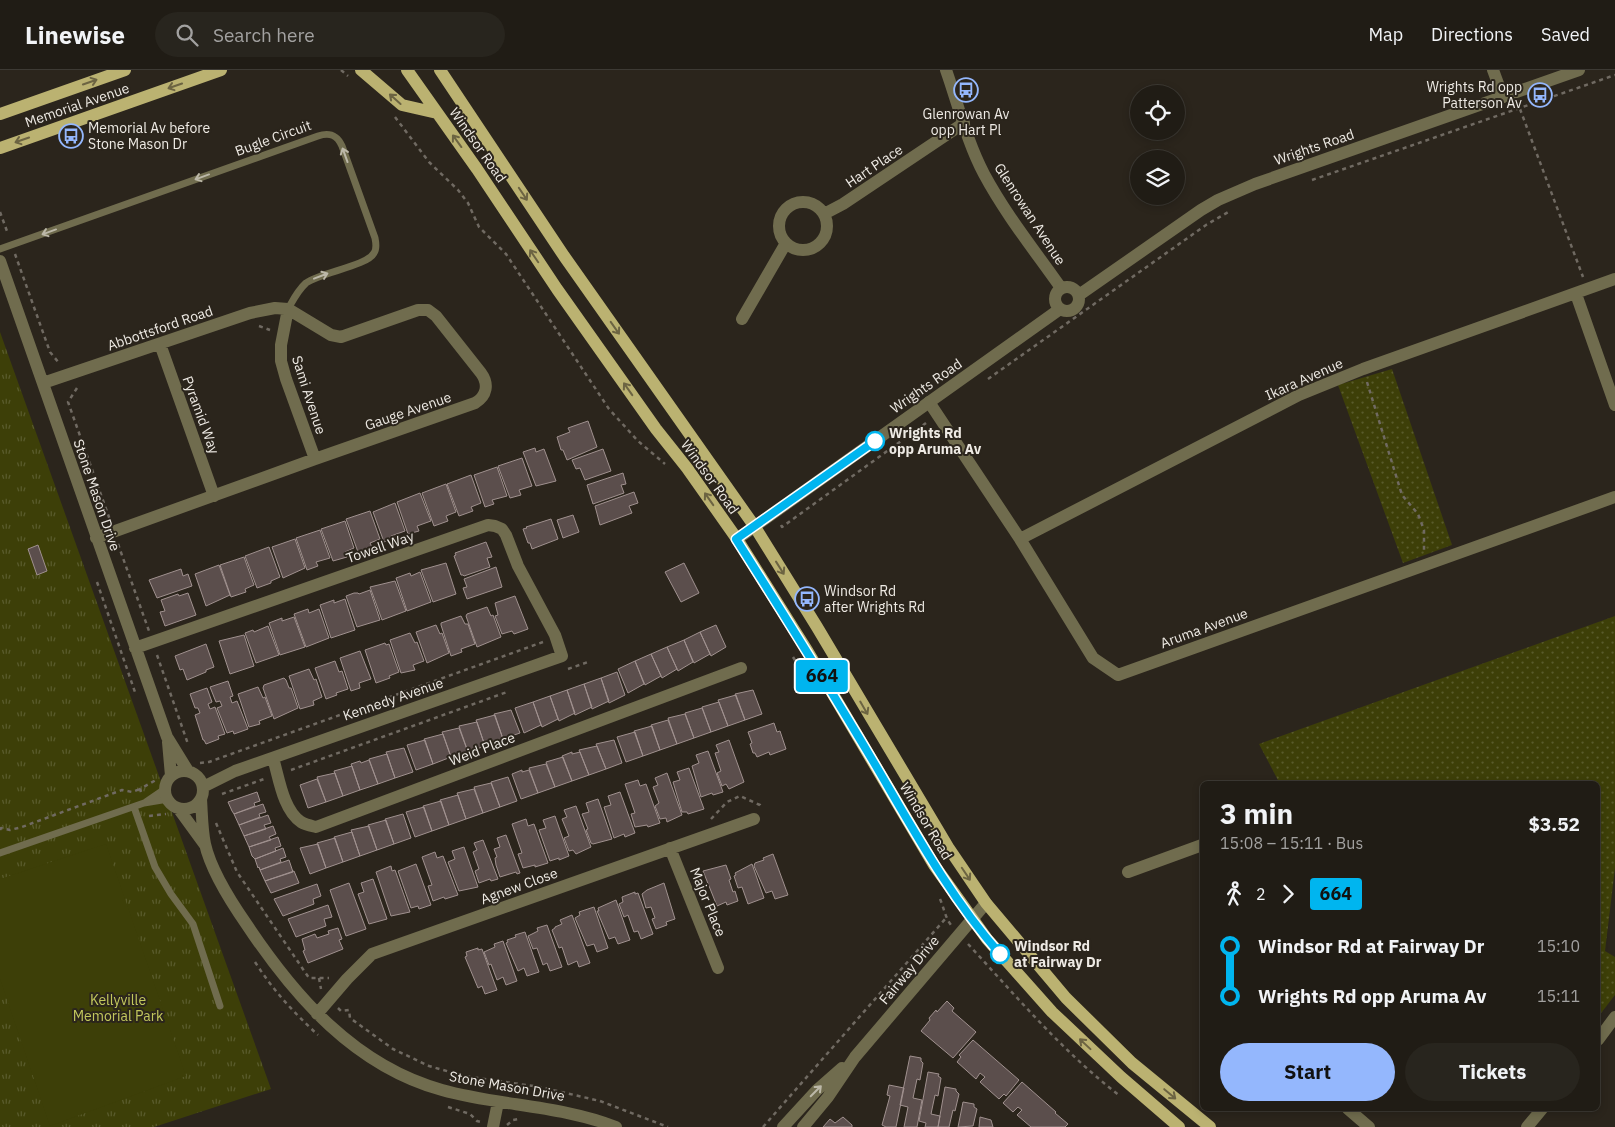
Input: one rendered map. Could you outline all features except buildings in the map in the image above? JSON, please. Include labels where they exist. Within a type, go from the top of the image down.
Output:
[{"type":"main road","name":"Memorial Avenue","points":[[0,114],[125,70]]},
{"type":"main road","name":"Memorial Avenue","points":[[0,148],[221,70]]},
{"type":"main road","name":"Windsor Road","points":[[406,70],[477,169],[562,296],[736,539],[808,652],[934,865],[987,939],[1052,1012],[1121,1078],[1179,1127]]},
{"type":"main road","name":"Windsor Road","points":[[440,70],[564,256],[754,527],[817,627],[943,839],[986,903],[1066,998],[1132,1063],[1210,1127]]},
{"type":"main road","points":[[357,75],[402,105],[437,113]]},
{"type":"street","name":"Glenrowan Avenue","points":[[946,70],[978,160],[989,183],[1007,212],[1061,288]]},
{"type":"street","points":[[1493,70],[1508,95]]},
{"type":"street","name":"Wrights Road","points":[[1079,295],[1218,200],[1255,184],[1579,70]]},
{"type":"street","name":"Hart Place","points":[[824,214],[844,204],[964,123]]},
{"type":"street","points":[[798,203],[813,204],[824,214],[826,221],[825,236],[815,247],[800,250],[786,243],[782,237],[779,223],[781,216],[791,205],[798,203]]},
{"type":"street","points":[[742,319],[786,243]]},
{"type":"street","name":"Stone Mason Drive","points":[[0,262],[167,737],[197,783],[206,845]]},
{"type":"street","name":"Ikara Avenue","points":[[1020,539],[1300,395],[1362,369],[1615,279]]},
{"type":"street","points":[[1061,288],[1072,288],[1079,295],[1079,302],[1076,308],[1067,312],[1060,310],[1055,300],[1056,294],[1061,288]]},
{"type":"street","points":[[1582,292],[1615,404]]},
{"type":"street","name":"Abbottsford Road","points":[[43,383],[250,313],[275,308],[288,309]]},
{"type":"street","name":"Sami Avenue","points":[[288,309],[280,353],[283,369],[315,459]]},
{"type":"street","name":"Gauge Avenue","points":[[96,538],[475,403],[484,396],[486,381],[481,373],[436,316],[428,310],[414,311],[341,337],[332,335],[288,309]]},
{"type":"street","name":"Wrights Road","points":[[736,539],[1060,310]]},
{"type":"street","name":"Pyramid Way","points":[[160,344],[214,496]]},
{"type":"street","name":"Aruma Avenue","points":[[929,402],[1020,539],[1093,658],[1118,675],[1615,497]]},
{"type":"street","name":"Towell Way","points":[[135,648],[488,525],[495,526],[506,535],[518,566],[555,635],[562,656]]},
{"type":"street","name":"Kennedy Avenue","points":[[197,783],[562,656]]},
{"type":"street","name":"Weid Place","points":[[273,758],[286,801],[293,815],[303,823],[316,827],[741,668]]},
{"type":"street","name":"Stone Mason Drive","points":[[167,737],[171,776]]},
{"type":"street","points":[[182,771],[197,783],[191,807],[168,798],[167,780],[171,776],[182,771]]},
{"type":"street","name":"Stone Mason Drive","points":[[168,798],[206,845],[227,893],[272,962],[317,1014],[344,1039],[365,1054],[402,1075],[440,1090],[498,1102],[560,1110],[616,1127]]},
{"type":"street","name":"Agnew Close","points":[[317,1014],[347,979],[372,954],[758,815]]},
{"type":"street","points":[[1128,872],[1200,846]]},
{"type":"street","name":"Major Place","points":[[670,848],[718,968]]},
{"type":"street","name":"Fairway Drive","points":[[803,1127],[828,1097],[855,1057],[986,903]]},
{"type":"street","points":[[1600,1039],[1611,1031],[1615,1017]]},
{"type":"street","name":"Fairway Drive","points":[[783,1127],[817,1090],[855,1057]]},
{"type":"street","points":[[493,1126],[498,1102]]},
{"type":"street","points":[[1350,1111],[1369,1127]]},
{"type":"street","points":[[1528,1127],[1540,1111]]},
{"type":"lane","name":"Bugle Circuit","points":[[0,249],[318,136],[332,134],[342,146],[375,238],[376,250],[367,260],[318,277],[304,284],[288,309]]},
{"type":"lane","points":[[0,853],[144,803],[168,798]]},
{"type":"lane","points":[[134,807],[155,867],[171,894],[193,924],[220,1006]]},
{"type":"path","points":[[341,70],[357,75]]},
{"type":"path","points":[[1306,182],[1615,75]]},
{"type":"path","points":[[1508,95],[1519,108],[1582,292]]},
{"type":"path","points":[[392,114],[432,166],[458,190],[468,203],[480,227],[506,254],[609,409],[638,442],[666,465]]},
{"type":"path","points":[[982,383],[1206,225],[1234,208]]},
{"type":"path","points":[[0,212],[50,352],[54,359],[59,362],[58,365]]},
{"type":"path","points":[[256,325],[266,327],[283,337]]},
{"type":"path","points":[[1362,369],[1402,494],[1418,514],[1424,530],[1424,566]]},
{"type":"path","points":[[84,385],[76,388],[70,394],[68,402],[189,746]]},
{"type":"path","points":[[95,578],[139,703]]},
{"type":"path","points":[[198,762],[209,762],[540,644],[555,635]]},
{"type":"path","points":[[560,672],[588,662]]},
{"type":"path","points":[[215,797],[513,689]]},
{"type":"path","points":[[0,830],[1,828],[10,830],[22,827],[122,790],[132,792],[140,789],[168,798],[149,817],[140,789]]},
{"type":"path","points":[[702,822],[712,819],[727,802],[740,796],[760,805],[758,815]]},
{"type":"path","points":[[215,819],[237,872],[309,978],[330,978]]},
{"type":"path","points":[[762,1127],[946,918]]},
{"type":"path","points":[[252,958],[272,988],[296,1015],[320,1036]]},
{"type":"path","points":[[319,978],[320,989],[341,1011],[349,1010],[350,1018],[393,1049],[429,1066],[464,1076],[540,1087],[600,1100],[668,1127]]},
{"type":"path","points":[[441,1105],[470,1114],[477,1121],[493,1126],[508,1126],[514,1120],[526,1119]]},
{"type":"green space","name":"Kellyville Memorial Park","points":[[0,332],[271,1089],[154,1127],[0,1127]]},
{"type":"green space","points":[[1392,369],[1452,545],[1403,563],[1338,385]]},
{"type":"green space","points":[[1615,616],[1615,868],[1605,951],[1615,957],[1615,995],[1600,1014],[1600,781],[1278,781],[1259,744]]},
{"type":"green space","points":[[106,844],[186,1076],[50,1126],[0,979],[0,879]]},
{"type":"bus line","name":"664","points":[[875,441],[736,539],[808,652],[934,865],[987,939],[1000,954]]},
{"type":"place","name":"Glenrowan Av opp Hart Pl","points":[[966,90]]},
{"type":"place","name":"Wrights Rd opp Patterson Av","points":[[1540,95]]},
{"type":"place","name":"Memorial Av before Stone Mason Dr","points":[[71,136]]},
{"type":"place","name":"Wrights Rd opp Aruma Av","points":[[875,441]]},
{"type":"place","name":"Windsor Rd after Wrights Rd","points":[[807,599]]},
{"type":"place","name":"Windsor Rd at Fairway Dr","points":[[1000,954]]}]
